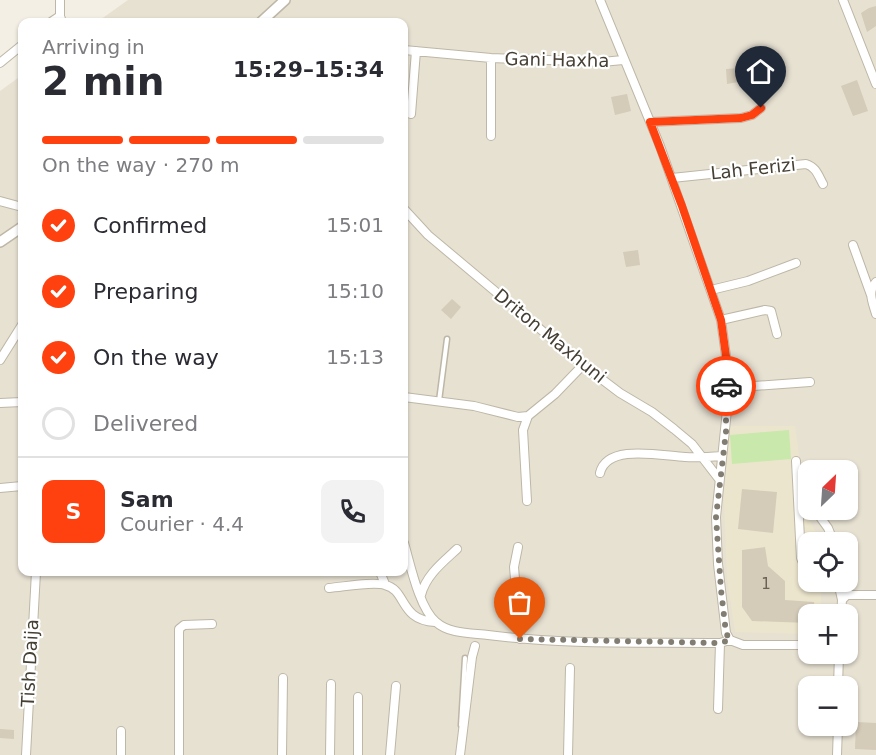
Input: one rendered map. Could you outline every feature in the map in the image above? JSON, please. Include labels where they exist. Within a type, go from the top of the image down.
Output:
[{"type":"street","points":[[60,0],[61,18]]},
{"type":"street","points":[[265,18],[285,0]]},
{"type":"street","points":[[600,0],[672,178],[721,320],[726,356],[727,410],[716,517],[718,564],[725,623],[730,640]]},
{"type":"street","points":[[843,0],[876,84]]},
{"type":"street","points":[[0,63],[18,48]]},
{"type":"street","name":"Gani Haxha","points":[[408,50],[491,58],[602,62],[623,60]]},
{"type":"street","points":[[411,114],[416,51]]},
{"type":"street","name":"Gani Haxha","points":[[491,58],[491,136]]},
{"type":"street","points":[[650,122],[741,118],[752,115],[761,108]]},
{"type":"street","name":"Lah Ferizi","points":[[672,178],[806,164],[812,165],[823,184]]},
{"type":"street","points":[[0,201],[18,206]]},
{"type":"street","name":"Driton Maxhuni","points":[[408,213],[428,235],[583,365],[692,444],[719,479]]},
{"type":"street","points":[[0,242],[18,230]]},
{"type":"street","points":[[853,245],[876,314]]},
{"type":"street","points":[[711,290],[748,281],[796,263]]},
{"type":"street","points":[[870,295],[876,282]]},
{"type":"street","points":[[721,320],[765,310],[771,311],[777,334]]},
{"type":"street","points":[[0,360],[18,331]]},
{"type":"street","points":[[527,501],[523,430],[528,416],[555,394],[583,365]]},
{"type":"street","points":[[726,388],[810,382]]},
{"type":"street","points":[[408,397],[474,406],[518,417],[528,416]]},
{"type":"street","points":[[0,403],[18,402]]},
{"type":"street","points":[[600,473],[602,465],[607,460],[619,455],[722,456]]},
{"type":"street","points":[[796,461],[800,532]]},
{"type":"street","points":[[0,488],[18,486]]},
{"type":"street","points":[[518,547],[514,567],[520,639]]},
{"type":"street","points":[[421,596],[427,580],[457,549]]},
{"type":"street","points":[[408,555],[421,596],[435,622]]},
{"type":"street","name":"Tish Daija","points":[[26,755],[36,576]]},
{"type":"street","points":[[382,576],[385,584],[397,593],[412,615],[458,631],[520,639],[720,643],[730,640],[743,645],[798,645]]},
{"type":"street","points":[[329,588],[385,584]]},
{"type":"street","points":[[840,592],[842,604]]},
{"type":"street","points":[[842,600],[847,595],[876,595]]},
{"type":"street","points":[[179,755],[179,629],[184,625],[212,624]]},
{"type":"street","points":[[718,709],[720,643]]},
{"type":"street","points":[[460,755],[472,657],[476,646]]},
{"type":"street","points":[[568,755],[570,668]]},
{"type":"street","points":[[282,755],[283,678]]},
{"type":"street","points":[[330,755],[331,684]]},
{"type":"street","points":[[390,755],[396,686]]},
{"type":"street","points":[[358,697],[358,755]]},
{"type":"street","points":[[121,731],[121,755]]},
{"type":"street","points":[[837,736],[837,755]]},
{"type":"lane","points":[[439,401],[447,339]]},
{"type":"lane","points":[[464,727],[460,722],[465,658]]},
{"type":"shaded area","points":[[128,0],[876,0],[876,755],[0,755],[0,91],[18,78],[18,576],[408,576],[408,18],[103,18]]},
{"type":"shaded area","points":[[728,426],[795,426],[800,460],[798,520],[809,520],[816,532],[798,532],[798,592],[821,592],[821,604],[798,604],[798,634],[735,632],[727,578],[724,497]]},
{"type":"green space","points":[[789,430],[791,459],[732,464],[730,435]]},
{"type":"building","points":[[876,6],[876,26],[867,32],[861,13]]},
{"type":"building","points":[[740,68],[744,72],[744,81],[727,84],[726,69]]},
{"type":"building","points":[[857,80],[868,111],[853,116],[841,86]]},
{"type":"building","points":[[627,94],[631,111],[615,115],[611,97]]},
{"type":"building","points":[[638,250],[640,265],[626,267],[623,252]]},
{"type":"building","points":[[452,299],[461,307],[451,319],[441,310]]},
{"type":"building","points":[[742,489],[777,492],[773,533],[738,529]]},
{"type":"building","points":[[765,547],[768,566],[785,581],[785,600],[814,602],[814,604],[798,604],[798,623],[752,621],[742,607],[742,550]]},
{"type":"building","points":[[858,722],[876,723],[876,750],[855,749]]},
{"type":"building","points":[[0,729],[14,730],[14,739],[0,738]]},
{"type":"way so far","points":[[520,639],[649,643],[720,643],[730,640],[726,633],[718,564],[716,517],[726,432],[726,386]]},
{"type":"route","points":[[726,386],[726,356],[721,320],[650,122],[741,118],[752,115],[761,108]]}]
